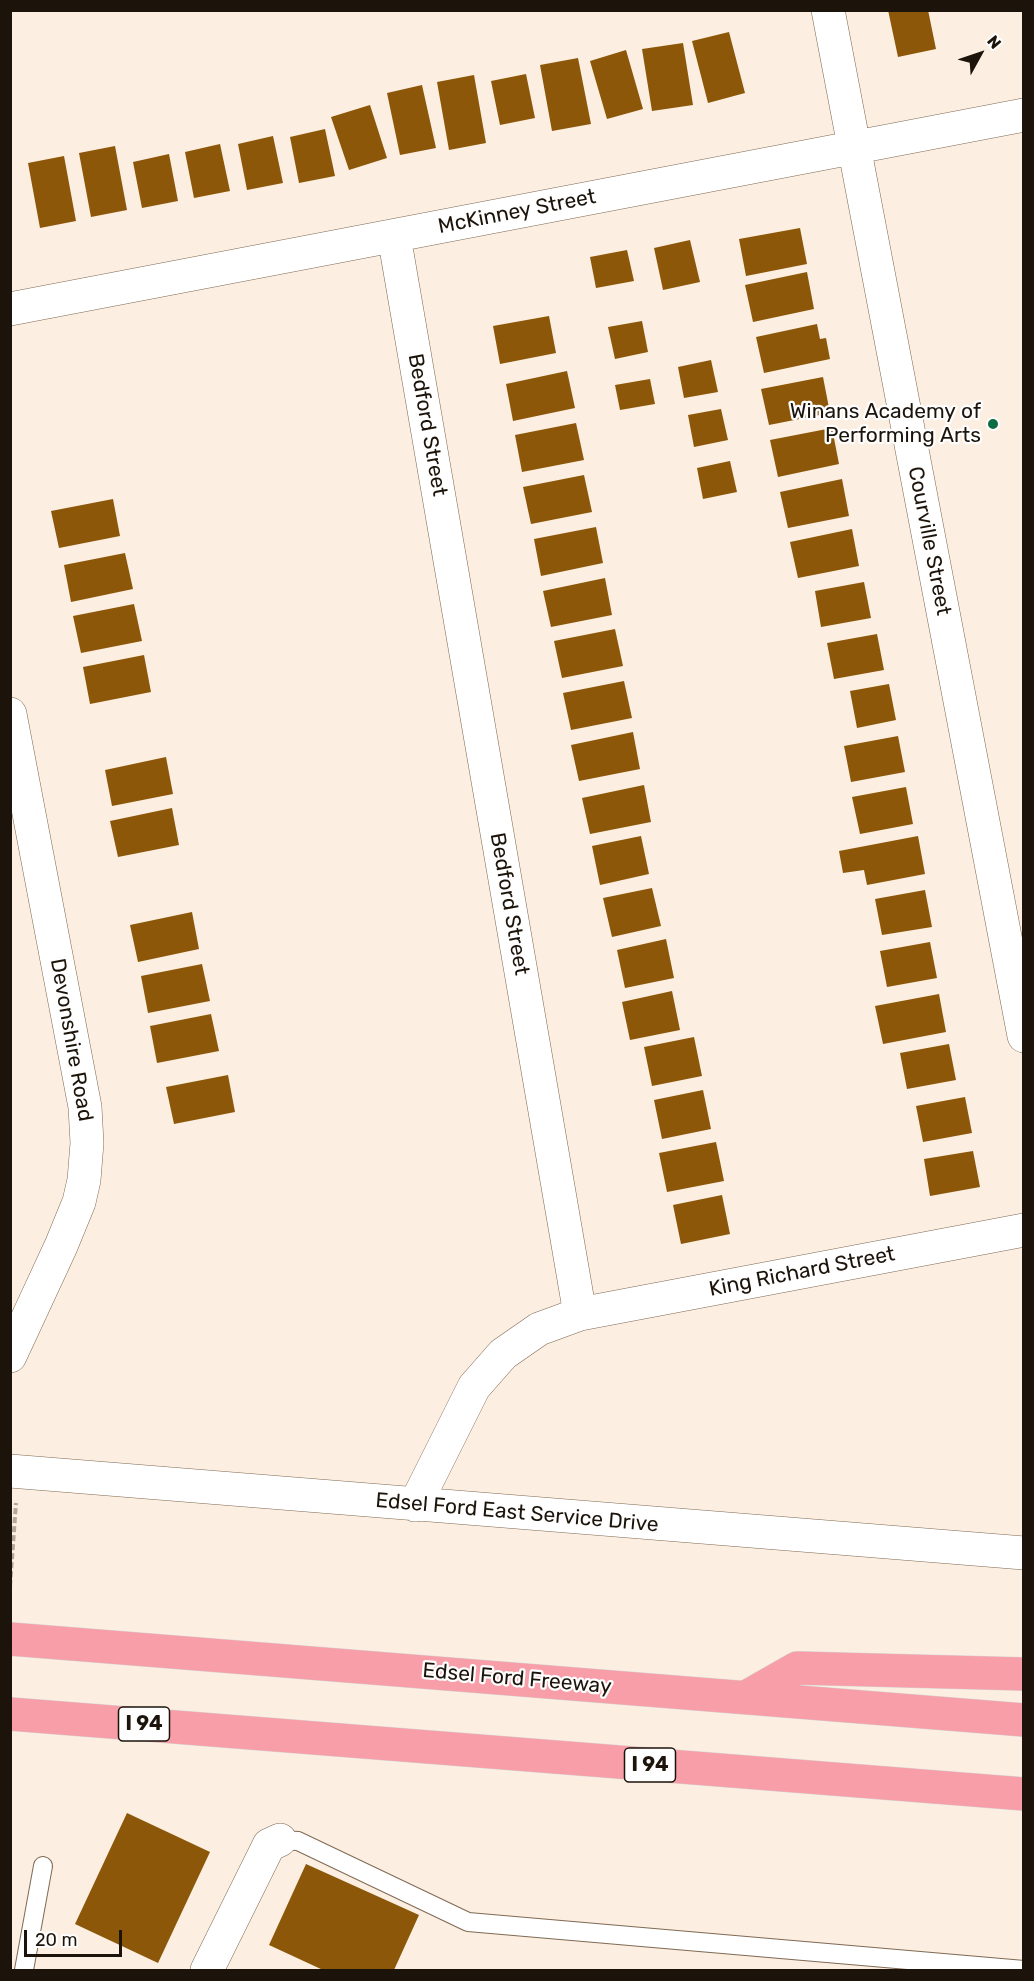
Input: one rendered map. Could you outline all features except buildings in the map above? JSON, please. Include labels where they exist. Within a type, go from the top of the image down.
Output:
[{"type":"highway","name":"Edsel Ford Freeway","points":[[10,1638],[1023,1720]]},
{"type":"highway","points":[[746,1697],[797,1668],[1023,1674]]},
{"type":"highway","name":"I 94","points":[[10,1714],[1023,1794]]},
{"type":"street","name":"Courville Street","points":[[828,10],[1023,1036]]},
{"type":"street","name":"McKinney Street","points":[[10,309],[1023,115]]},
{"type":"street","name":"Bedford Street","points":[[394,236],[580,1314]]},
{"type":"street","name":"Devonshire Road","points":[[10,714],[85,1107],[87,1143],[84,1180],[79,1202],[10,1356]]},
{"type":"street","name":"King Richard Street","points":[[580,1314],[1023,1230]]},
{"type":"street","points":[[415,1505],[474,1387],[503,1354],[539,1329],[580,1314]]},
{"type":"street","name":"Edsel Ford East Service Drive","points":[[14,1472],[1023,1553]]},
{"type":"street","points":[[207,1971],[269,1845],[280,1840]]},
{"type":"lane","points":[[280,1840],[298,1841],[468,1922],[1023,1971]]},
{"type":"lane","points":[[24,1971],[43,1866]]},
{"type":"path","points":[[10,1586],[14,1472]]},
{"type":"place","name":"Winans Academy of Performing Arts","points":[[993,424]]}]
